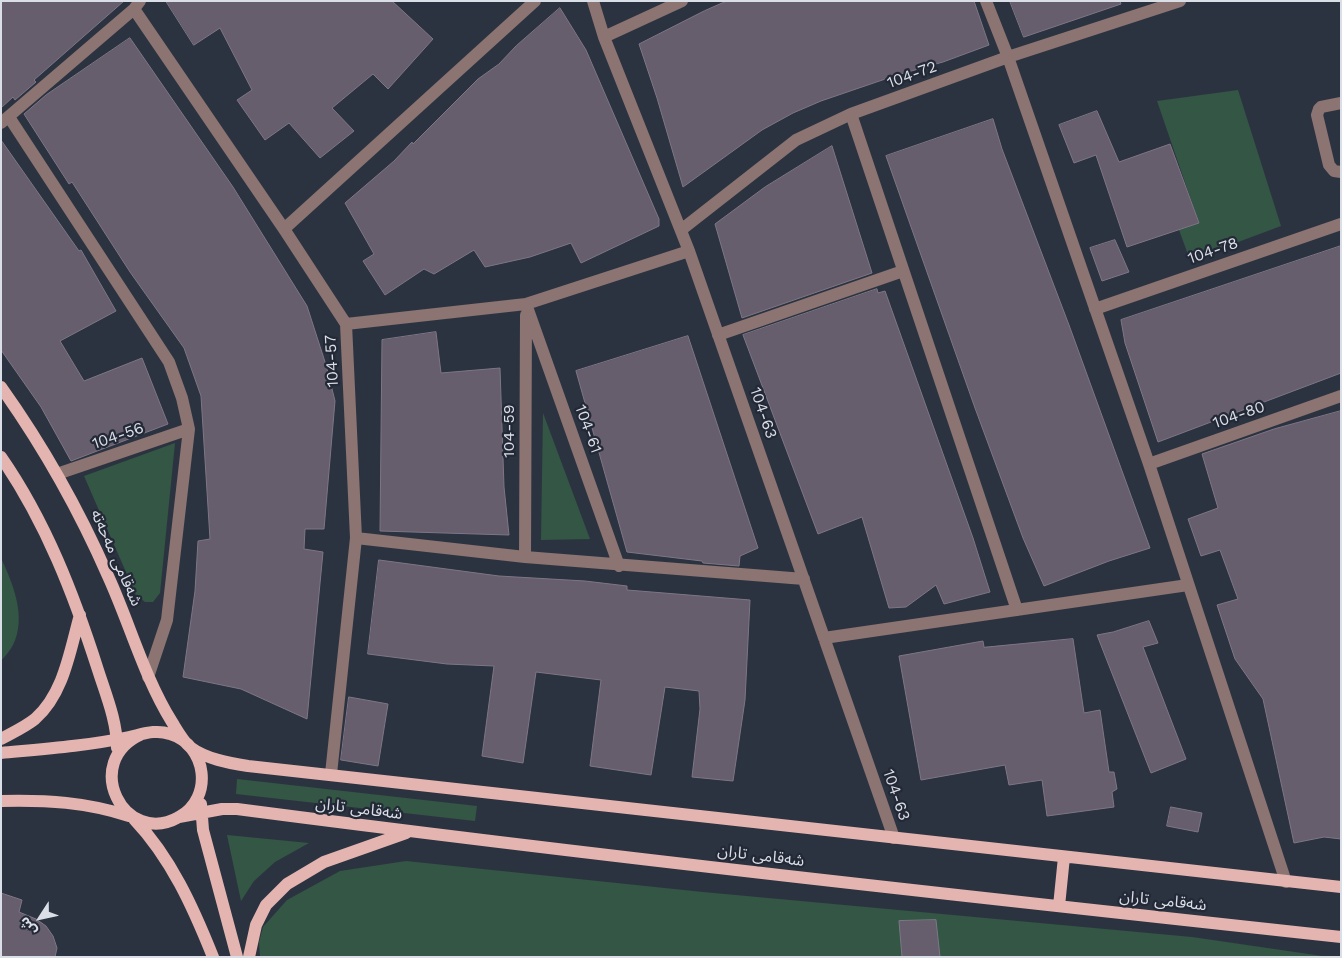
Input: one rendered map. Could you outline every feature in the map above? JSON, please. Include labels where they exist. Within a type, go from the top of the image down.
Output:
[{"type":"main road","name":"شەقامی مەحەتە","points":[[1,387],[57,474],[109,577],[148,677],[169,717],[190,746]]},
{"type":"main road","points":[[1,457],[42,525],[80,615],[115,726],[117,740],[111,774],[115,796],[155,844],[180,885],[197,918],[212,957]]},
{"type":"main road","points":[[1,739],[33,721],[46,709],[57,691],[80,615]]},
{"type":"main road","points":[[1,753],[92,744],[156,732],[171,734],[190,746],[201,766],[203,830],[237,957]]},
{"type":"main road","points":[[115,759],[128,741],[142,734]]},
{"type":"main road","name":"شەقامی تاران","points":[[190,746],[232,764],[1341,887]]},
{"type":"main road","points":[[1,801],[76,803],[132,815],[157,823],[179,818],[185,813],[195,802],[202,781]]},
{"type":"main road","name":"شەقامی تاران","points":[[179,818],[201,812],[237,809],[410,832],[1341,937]]},
{"type":"main road","points":[[249,957],[256,925],[266,905],[287,884],[324,862],[410,832]]},
{"type":"main road","points":[[1059,906],[1064,857]]},
{"type":"street","points":[[284,229],[535,1]]},
{"type":"street","name":"104-63","points":[[593,1],[604,37],[689,251],[894,838]]},
{"type":"street","points":[[604,37],[682,1]]},
{"type":"street","points":[[986,1],[1008,57],[1149,464],[1286,882]]},
{"type":"street","name":"104-72","points":[[681,230],[796,140],[851,114],[1008,57],[1180,1]]},
{"type":"street","points":[[137,5],[5,120],[169,362],[182,398],[188,429],[167,620],[148,677]]},
{"type":"street","name":"104-57","points":[[137,5],[346,324],[356,538],[331,774]]},
{"type":"street","points":[[1341,103],[1321,106],[1317,115],[1329,165],[1334,171],[1341,172]]},
{"type":"street","points":[[851,114],[1016,610]]},
{"type":"street","name":"104-78","points":[[1095,309],[1341,224]]},
{"type":"street","points":[[346,324],[526,304],[689,251]]},
{"type":"street","points":[[718,335],[903,271]]},
{"type":"street","name":"104-59","points":[[525,557],[526,304]]},
{"type":"street","name":"104-61","points":[[526,304],[619,566]]},
{"type":"street","name":"104-80","points":[[1149,464],[1341,396]]},
{"type":"street","name":"104-56","points":[[57,474],[188,429]]},
{"type":"street","points":[[356,538],[619,566],[804,579]]},
{"type":"street","points":[[824,638],[1188,585]]},
{"type":"green space","points":[[1238,90],[1281,226],[1190,260],[1179,230],[1199,223],[1157,101]]},
{"type":"green space","points":[[543,413],[590,539],[541,540]]},
{"type":"green space","points":[[175,443],[160,593],[153,602],[145,602],[136,595],[84,476]]},
{"type":"green space","points":[[1,558],[14,590],[19,612],[19,623],[13,645],[1,661]]},
{"type":"green space","points":[[237,779],[477,806],[475,821],[236,794]]},
{"type":"green space","points":[[227,835],[309,843],[275,862],[254,881],[241,901]]},
{"type":"green space","points":[[406,861],[703,892],[1192,937],[1329,957],[260,957],[259,942],[263,927],[287,900],[340,871]]},
{"type":"building","points":[[1,1],[124,1],[34,80],[36,82],[15,100],[13,97],[1,108]]},
{"type":"building","points":[[166,1],[392,1],[433,39],[388,89],[373,74],[332,108],[354,131],[320,158],[289,123],[265,140],[237,100],[252,90],[220,28],[194,45]]},
{"type":"building","points":[[727,1],[974,1],[989,45],[943,62],[897,75],[821,101],[793,113],[762,130],[683,187],[639,44]]},
{"type":"building","points":[[1010,1],[1120,1],[1121,4],[1024,37]]},
{"type":"building","points":[[560,8],[586,50],[659,219],[659,226],[581,263],[571,243],[530,257],[485,267],[474,250],[434,274],[424,269],[385,295],[363,261],[374,254],[345,203],[394,161],[412,142],[413,144],[478,79],[499,64],[516,46]]},
{"type":"building","points":[[130,38],[233,187],[307,306],[326,365],[335,401],[324,529],[305,529],[304,549],[323,552],[307,719],[241,689],[183,677],[195,591],[198,541],[210,539],[201,396],[184,348],[130,272],[72,182],[69,184],[24,114],[46,95]]},
{"type":"building","points":[[1097,111],[1119,162],[1170,144],[1199,223],[1127,247],[1096,155],[1074,163],[1059,125]]},
{"type":"building","points":[[993,119],[1002,149],[1069,325],[1150,548],[1109,561],[1044,586],[1023,538],[975,408],[886,156]]},
{"type":"building","points":[[1,140],[79,251],[81,250],[116,311],[60,341],[84,381],[142,358],[168,424],[71,461],[41,407],[1,350]]},
{"type":"building","points":[[832,146],[872,273],[742,318],[715,224],[765,187]]},
{"type":"building","points":[[1115,240],[1129,272],[1102,281],[1090,248]]},
{"type":"building","points":[[1341,246],[1341,373],[1158,442],[1125,343],[1121,320]]},
{"type":"building","points":[[877,289],[878,293],[885,291],[973,538],[990,592],[944,604],[936,585],[906,607],[889,608],[862,517],[818,534],[743,335]]},
{"type":"building","points":[[436,332],[441,373],[500,368],[504,487],[509,535],[380,531],[382,340]]},
{"type":"building","points":[[688,336],[758,548],[740,556],[739,566],[627,552],[576,371]]},
{"type":"building","points":[[1341,411],[1341,839],[1324,837],[1294,843],[1263,699],[1235,659],[1217,605],[1238,599],[1220,550],[1201,556],[1188,519],[1218,508],[1202,454],[1274,429]]},
{"type":"building","points":[[379,560],[499,576],[585,581],[627,586],[627,590],[750,600],[745,700],[733,781],[692,777],[700,709],[699,691],[665,687],[651,775],[590,766],[601,680],[536,672],[523,763],[482,756],[494,666],[447,664],[368,654]]},
{"type":"building","points":[[1149,621],[1158,643],[1143,647],[1186,759],[1151,773],[1097,635]]},
{"type":"building","points":[[1073,639],[1084,713],[1100,710],[1109,772],[1114,772],[1117,789],[1112,792],[1114,807],[1047,816],[1042,780],[1009,785],[1005,765],[921,780],[899,656],[983,641],[984,647]]},
{"type":"building","points":[[349,697],[388,704],[378,766],[341,760]]},
{"type":"building","points":[[1171,807],[1202,813],[1198,832],[1167,826]]},
{"type":"building","points":[[1,893],[22,900],[19,912],[36,919],[46,926],[53,936],[57,948],[55,957],[1,957]]},
{"type":"building","points":[[936,920],[940,957],[902,957],[899,921]]}]
